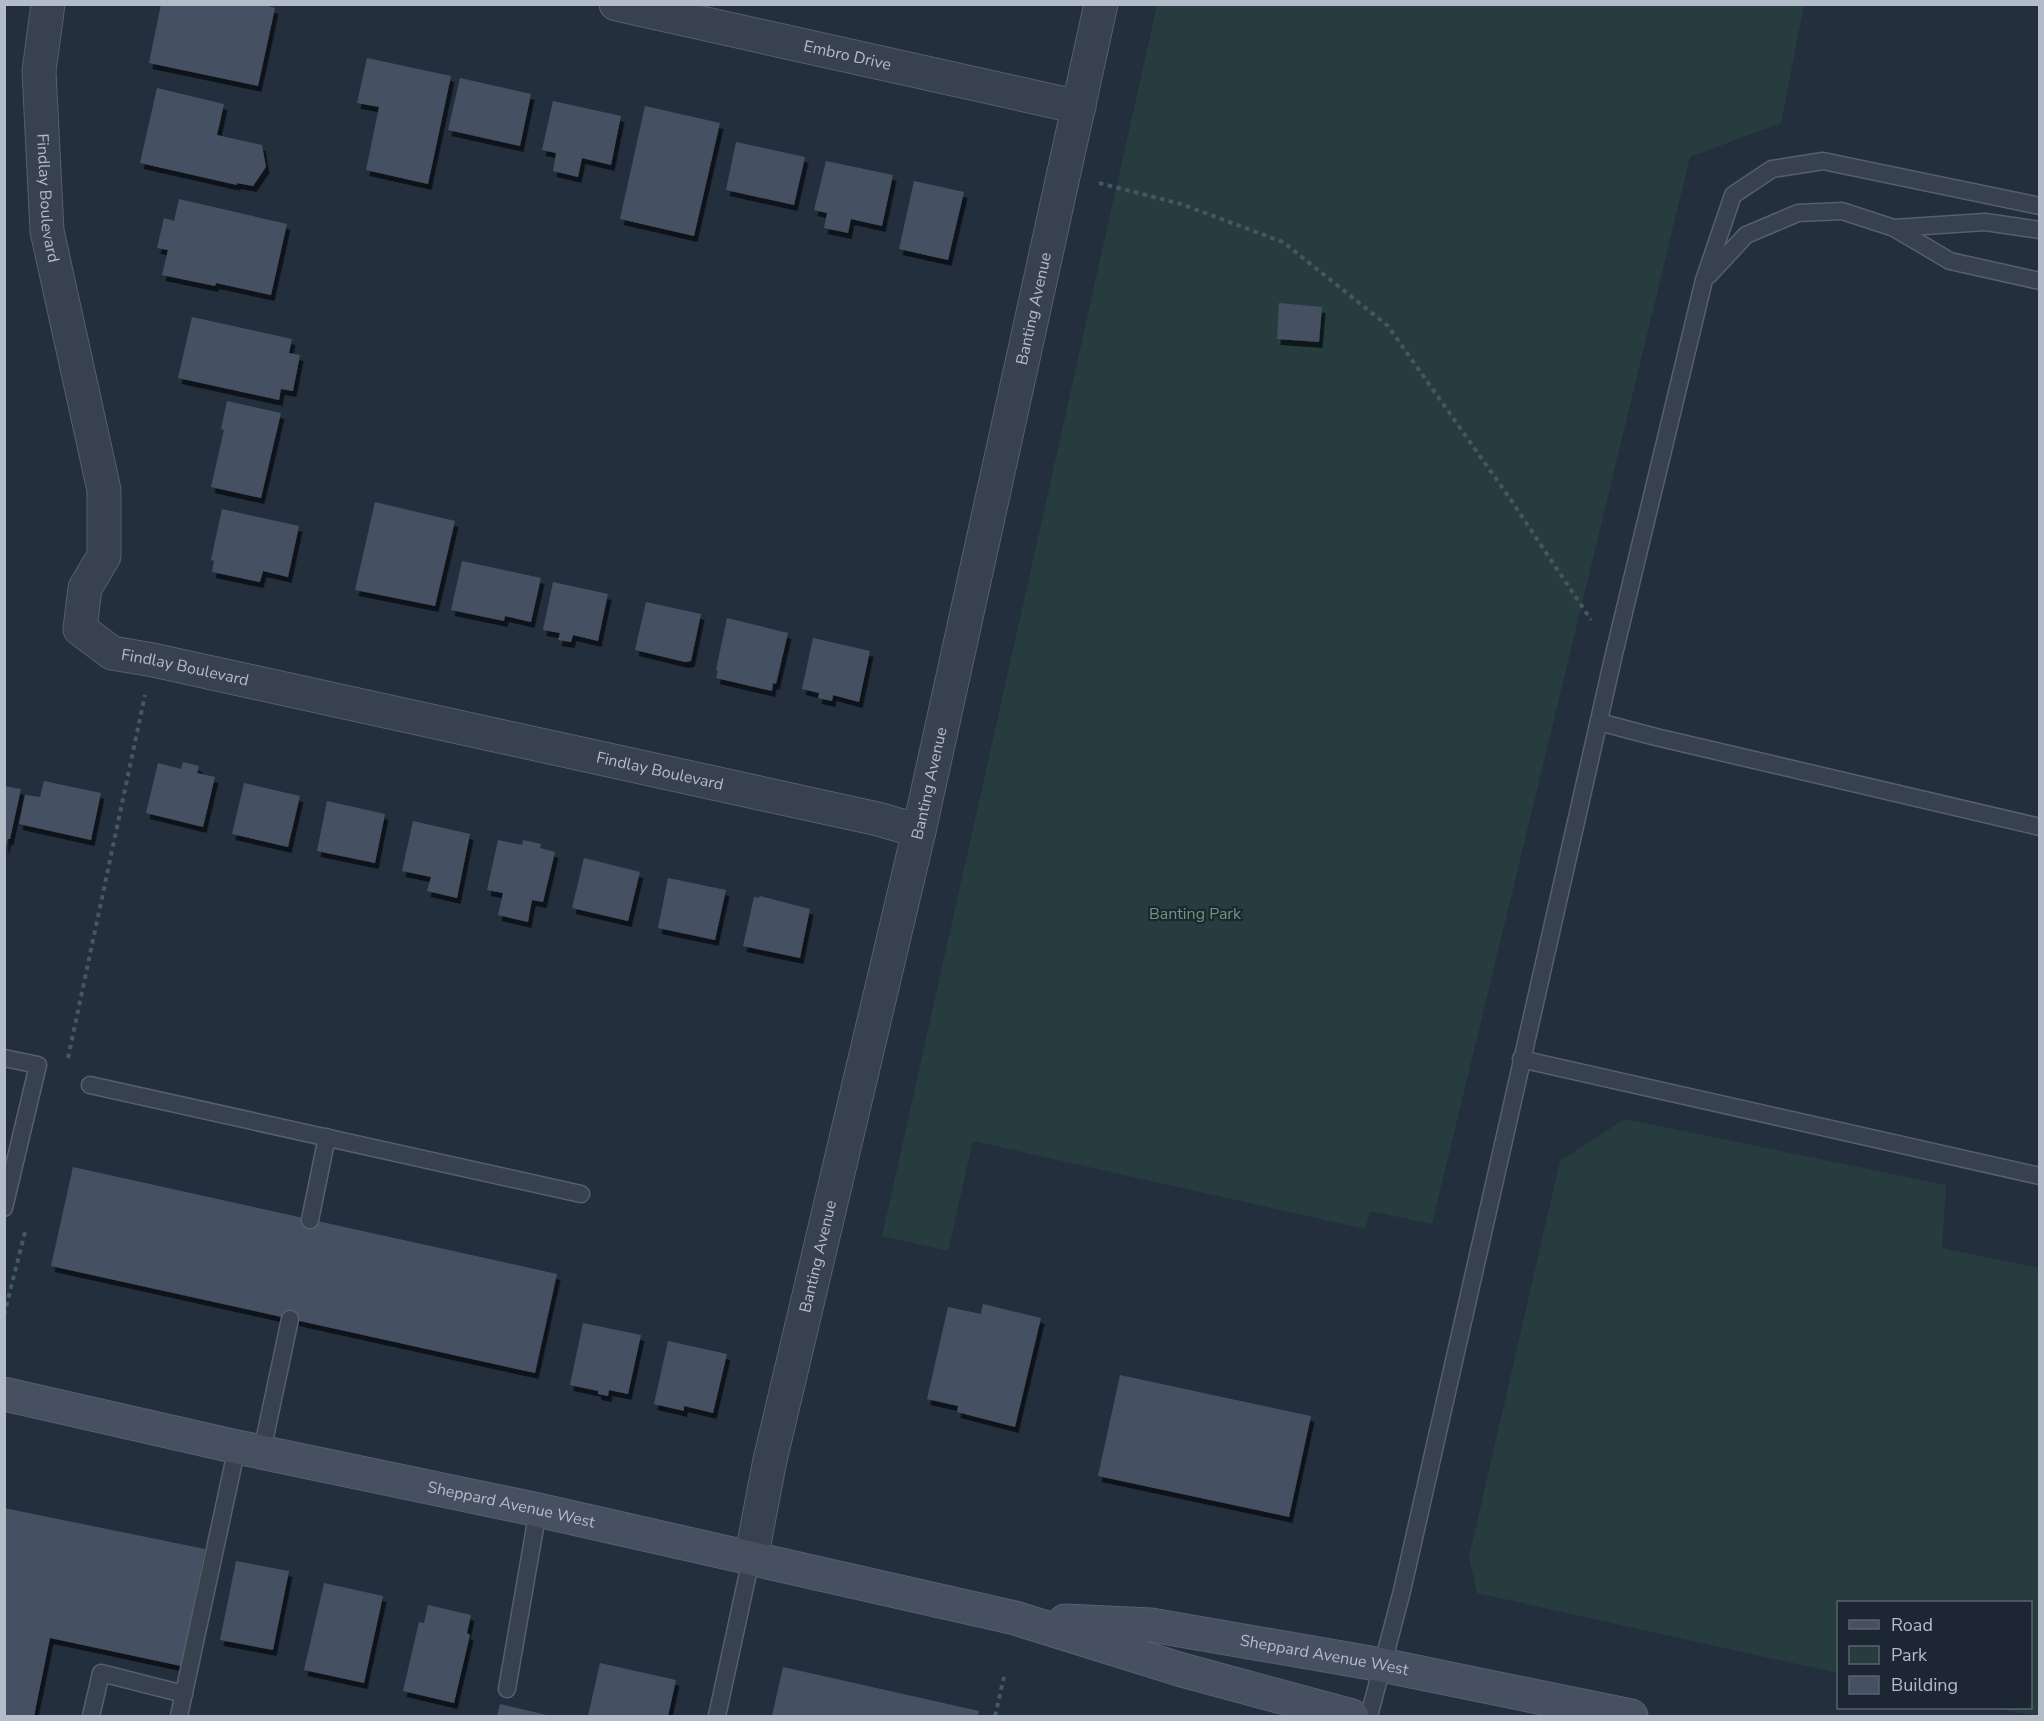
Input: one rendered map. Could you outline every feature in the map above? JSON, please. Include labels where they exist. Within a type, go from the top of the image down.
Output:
[{"type":"main road","name":"Sheppard Avenue West","points":[[4,1394],[538,1510],[1016,1618],[1182,1670],[1352,1716]]},
{"type":"main road","name":"Sheppard Avenue West","points":[[1016,1618],[1151,1625],[1382,1665],[1630,1716]]},
{"type":"street","name":"Findlay Boulevard","points":[[48,4],[39,71],[47,231],[104,490],[104,556],[85,588],[80,629],[112,653],[153,660],[878,819],[919,831]]},
{"type":"street","name":"Embro Drive","points":[[616,4],[1079,107]]},
{"type":"street","name":"Banting Avenue","points":[[751,1559],[770,1460],[919,831],[1101,4]]},
{"type":"lane","points":[[1369,1716],[1404,1579],[1614,654],[1704,280],[1733,195],[1772,169],[1823,161],[2040,206]]},
{"type":"lane","points":[[1704,280],[1746,235],[1798,213],[1842,212],[1894,228],[1950,261],[2040,280]]},
{"type":"lane","points":[[1894,228],[1985,222],[2040,230]]},
{"type":"lane","points":[[1599,722],[2040,827]]},
{"type":"lane","points":[[4,1058],[38,1065],[4,1208]]},
{"type":"lane","points":[[1521,1059],[2040,1176]]},
{"type":"lane","points":[[90,1085],[581,1194]]},
{"type":"lane","points":[[310,1220],[327,1137]]},
{"type":"lane","points":[[179,1716],[250,1449],[290,1319]]},
{"type":"lane","points":[[507,1689],[538,1510]]},
{"type":"lane","points":[[717,1716],[751,1559]]},
{"type":"lane","points":[[91,1716],[100,1673],[184,1694]]},
{"type":"path","points":[[1092,181],[1181,204],[1283,242],[1388,326],[1614,654]]},
{"type":"path","points":[[67,1059],[153,660]]},
{"type":"path","points":[[4,1315],[27,1222]]},
{"type":"path","points":[[995,1716],[1004,1677]]},
{"type":"green space","name":"Banting Park","points":[[1157,5],[1804,5],[1781,123],[1690,157],[1432,1224],[1370,1211],[1365,1229],[973,1141],[948,1251],[882,1236]]},
{"type":"green space","points":[[1625,1119],[1946,1185],[1942,1248],[2039,1268],[2039,1716],[1998,1709],[2032,1709],[2032,1601],[1837,1601],[1837,1673],[1477,1593],[1469,1557],[1560,1161]]},
{"type":"building","points":[[161,4],[260,4],[275,8],[258,86],[149,63]]},
{"type":"building","points":[[367,58],[451,76],[428,184],[366,170],[379,107],[357,103]]},
{"type":"building","points":[[460,78],[531,94],[520,146],[448,130]]},
{"type":"building","points":[[157,88],[224,104],[217,135],[262,145],[266,167],[253,186],[237,183],[237,185],[140,163]]},
{"type":"building","points":[[553,101],[621,116],[611,165],[582,158],[578,177],[553,171],[556,153],[542,150]]},
{"type":"building","points":[[645,106],[720,123],[694,236],[620,219]]},
{"type":"building","points":[[736,142],[805,157],[794,205],[726,190]]},
{"type":"building","points":[[826,161],[893,175],[882,226],[851,219],[848,233],[824,228],[827,213],[814,210]]},
{"type":"building","points":[[914,181],[964,192],[948,260],[899,249]]},
{"type":"building","points":[[179,199],[287,224],[271,295],[216,283],[215,286],[162,275],[168,250],[157,248],[164,218],[174,221]]},
{"type":"building","points":[[1279,303],[1322,307],[1319,342],[1277,339]]},
{"type":"building","points":[[192,317],[292,339],[289,353],[300,355],[293,391],[281,389],[279,400],[178,378]]},
{"type":"building","points":[[227,401],[281,413],[261,498],[211,487],[224,430],[221,429]]},
{"type":"building","points":[[375,502],[455,521],[435,606],[355,590]]},
{"type":"building","points":[[222,509],[299,526],[288,577],[263,571],[260,582],[212,572],[214,561],[211,560]]},
{"type":"building","points":[[462,561],[541,578],[531,622],[505,616],[504,621],[451,610]]},
{"type":"building","points":[[553,582],[608,594],[598,641],[573,635],[571,642],[558,640],[560,633],[543,630]]},
{"type":"building","points":[[646,602],[701,614],[691,661],[685,662],[635,650]]},
{"type":"building","points":[[727,618],[788,633],[776,684],[773,683],[772,691],[716,678]]},
{"type":"building","points":[[813,638],[870,651],[859,702],[833,695],[832,701],[818,698],[819,693],[802,689]]},
{"type":"building","points":[[183,762],[199,766],[197,773],[215,777],[203,827],[146,813],[158,763],[181,769]]},
{"type":"building","points":[[44,781],[101,793],[91,840],[19,824],[25,795],[40,797]]},
{"type":"building","points":[[244,783],[300,796],[288,847],[232,834]]},
{"type":"building","points":[[4,786],[21,789],[10,839],[8,839],[5,850]]},
{"type":"building","points":[[327,801],[385,814],[375,863],[317,851]]},
{"type":"building","points":[[413,821],[470,834],[457,898],[427,891],[431,877],[402,871]]},
{"type":"building","points":[[498,840],[522,845],[523,840],[541,844],[540,848],[555,852],[543,902],[532,900],[528,922],[498,915],[503,893],[487,890]]},
{"type":"building","points":[[584,858],[640,872],[628,921],[572,908]]},
{"type":"building","points":[[668,878],[726,890],[715,940],[658,928]]},
{"type":"building","points":[[760,896],[810,909],[800,958],[743,946],[754,897],[759,898]]},
{"type":"building","points":[[73,1167],[557,1274],[535,1373],[51,1266]]},
{"type":"building","points":[[983,1304],[1041,1318],[1015,1427],[957,1412],[958,1406],[927,1399],[948,1307],[981,1314]]},
{"type":"building","points":[[583,1323],[641,1335],[628,1394],[609,1390],[608,1396],[598,1394],[598,1391],[570,1385]]},
{"type":"building","points":[[668,1341],[727,1354],[713,1413],[684,1406],[684,1411],[654,1404]]},
{"type":"building","points":[[1120,1375],[1311,1416],[1289,1517],[1098,1476]]},
{"type":"building","points":[[4,1508],[205,1549],[181,1666],[50,1638],[34,1716],[4,1716]]},
{"type":"building","points":[[236,1561],[289,1571],[273,1650],[220,1640]]},
{"type":"building","points":[[324,1583],[383,1596],[364,1683],[304,1670]]},
{"type":"building","points":[[428,1605],[471,1615],[467,1633],[470,1635],[454,1703],[403,1691],[419,1622],[424,1623]]},
{"type":"building","points":[[600,1663],[676,1680],[668,1716],[588,1716]]},
{"type":"building","points":[[783,1667],[979,1711],[978,1716],[772,1716]]},
{"type":"building","points":[[500,1704],[551,1716],[497,1716]]}]
